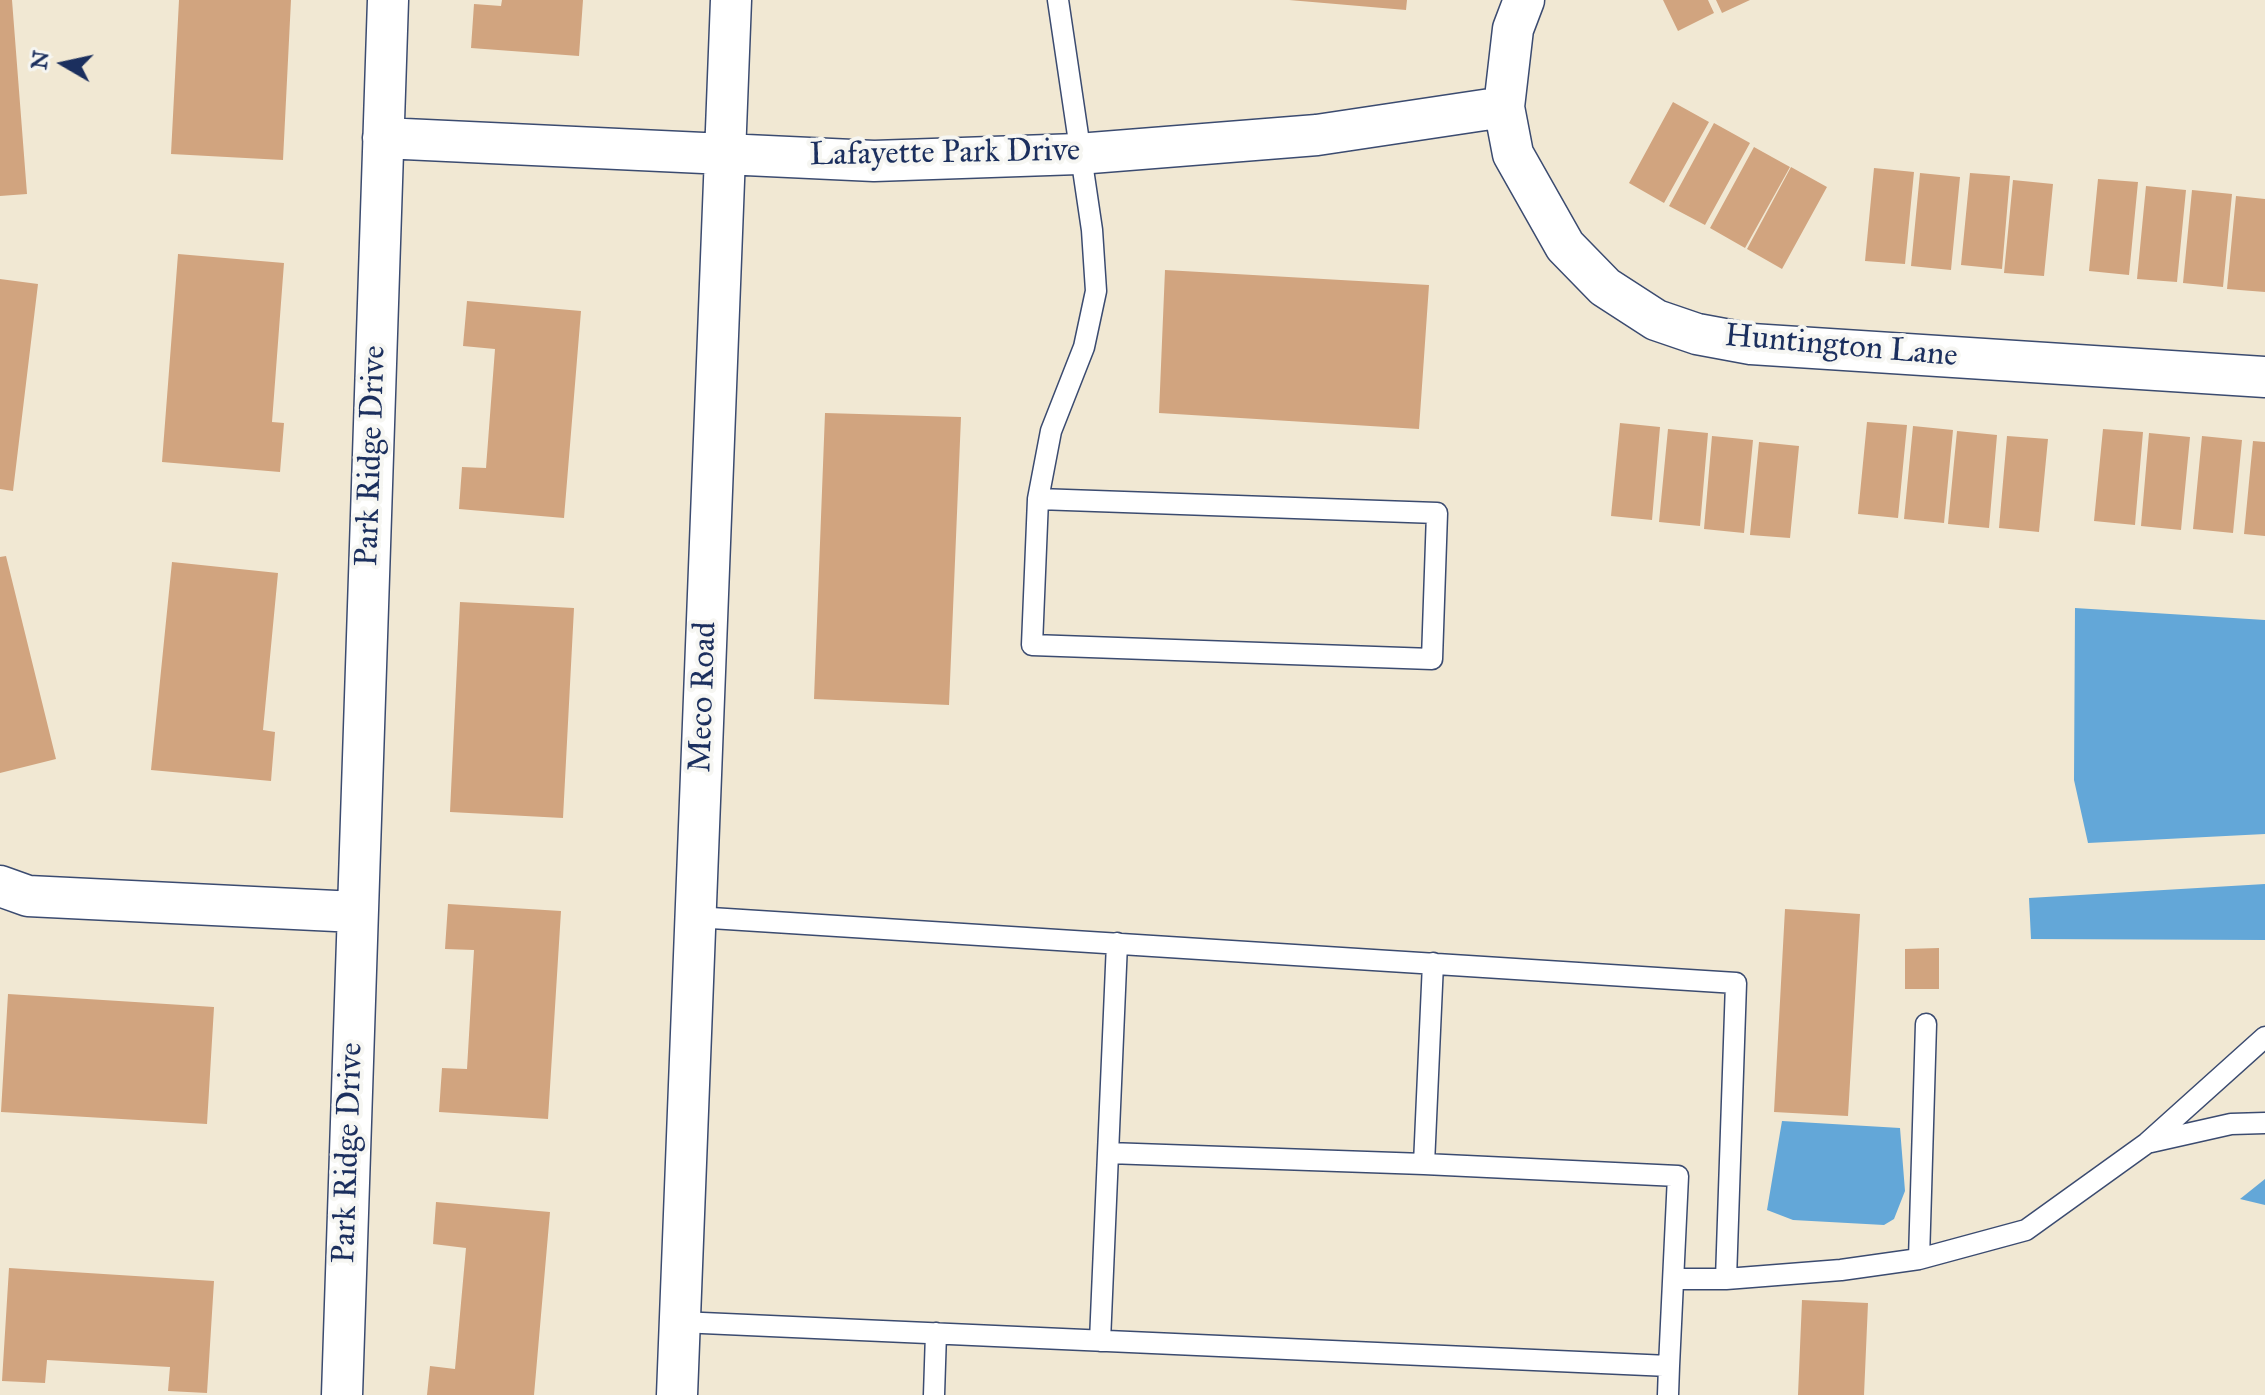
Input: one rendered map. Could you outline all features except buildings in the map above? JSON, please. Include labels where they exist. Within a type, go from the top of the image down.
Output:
[{"type":"street","name":"Park Ridge Drive","points":[[342,1395],[388,0]]},
{"type":"street","name":"Meco Road","points":[[677,1395],[731,0]]},
{"type":"street","name":"Huntington Lane","points":[[1524,0],[1513,29],[1504,107],[1513,154],[1565,246],[1605,287],[1656,320],[1697,334],[1751,344],[2265,377]]},
{"type":"street","name":"Lafayette Park Drive","points":[[383,138],[874,161],[1078,154],[1317,135],[1504,107]]},
{"type":"street","points":[[0,886],[28,896],[356,912]]},
{"type":"lane","points":[[1038,499],[1437,513],[1432,659],[1032,645],[1038,499],[1051,431],[1084,347],[1096,291],[1092,230],[1078,154],[1058,0]]},
{"type":"lane","points":[[695,917],[1736,983],[1726,1279]]},
{"type":"lane","points":[[1100,1341],[1117,943]]},
{"type":"lane","points":[[1424,1164],[1433,963]]},
{"type":"lane","points":[[1919,1259],[1926,1024]]},
{"type":"lane","points":[[1674,1279],[1726,1279],[1841,1270],[1919,1259],[2026,1230],[2147,1143],[2265,1037]]},
{"type":"lane","points":[[2147,1143],[2231,1124],[2265,1123]]},
{"type":"lane","points":[[1108,1153],[1678,1176],[1668,1395]]},
{"type":"lane","points":[[680,1322],[1669,1366]]},
{"type":"lane","points":[[934,1395],[936,1333]]},
{"type":"water","points":[[2075,608],[2265,620],[2265,834],[2088,843],[2074,780]]},
{"type":"water","points":[[2265,884],[2265,940],[2031,939],[2029,898]]},
{"type":"water","points":[[1782,1121],[1900,1128],[1905,1191],[1894,1219],[1884,1225],[1793,1220],[1767,1210]]},
{"type":"water","points":[[2265,1179],[2265,1205],[2240,1199]]}]
